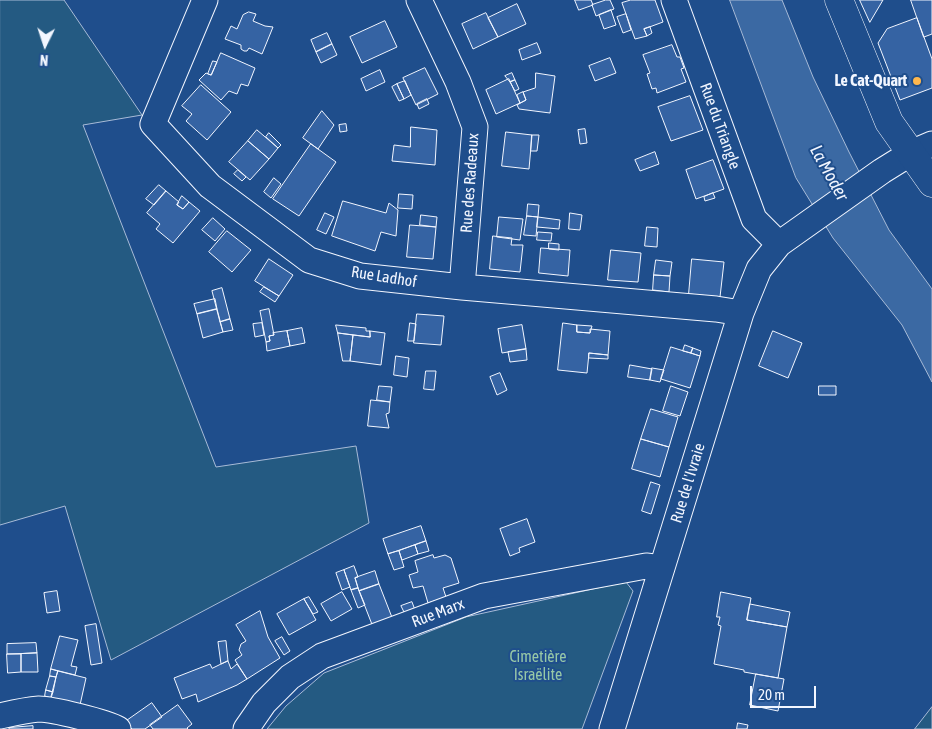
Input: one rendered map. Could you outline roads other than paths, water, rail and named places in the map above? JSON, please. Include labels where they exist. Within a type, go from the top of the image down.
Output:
[{"type":"main road","points":[[840,0],[889,122],[921,149],[932,183]]},
{"type":"street","name":"Rue Ladhof","points":[[204,0],[153,124],[210,186],[309,260],[360,276],[462,287],[716,309],[741,313]]},
{"type":"street","name":"Rue des Radeaux","points":[[419,0],[458,82],[475,127],[462,287]]},
{"type":"street","name":"Rue du Triangle","points":[[674,0],[754,219],[779,244]]},
{"type":"street","name":"Rue de l'Ivraie","points":[[612,729],[741,313],[759,269],[779,244],[874,177],[921,149]]},
{"type":"street","name":"Rue Marx","points":[[246,729],[264,703],[290,677],[322,656],[484,596],[646,566],[662,568]]},
{"type":"street","points":[[0,716],[41,709],[86,718],[118,729]]},
{"type":"water","name":"La Moder","points":[[730,0],[782,0],[813,77],[889,230],[932,289],[932,382],[902,325],[833,238],[796,178]]},
{"type":"place","name":"Le Cat-Quart","points":[[917,81]]},
{"type":"park label","name":"Cimetière Israëlite","points":[[538,666]]}]
